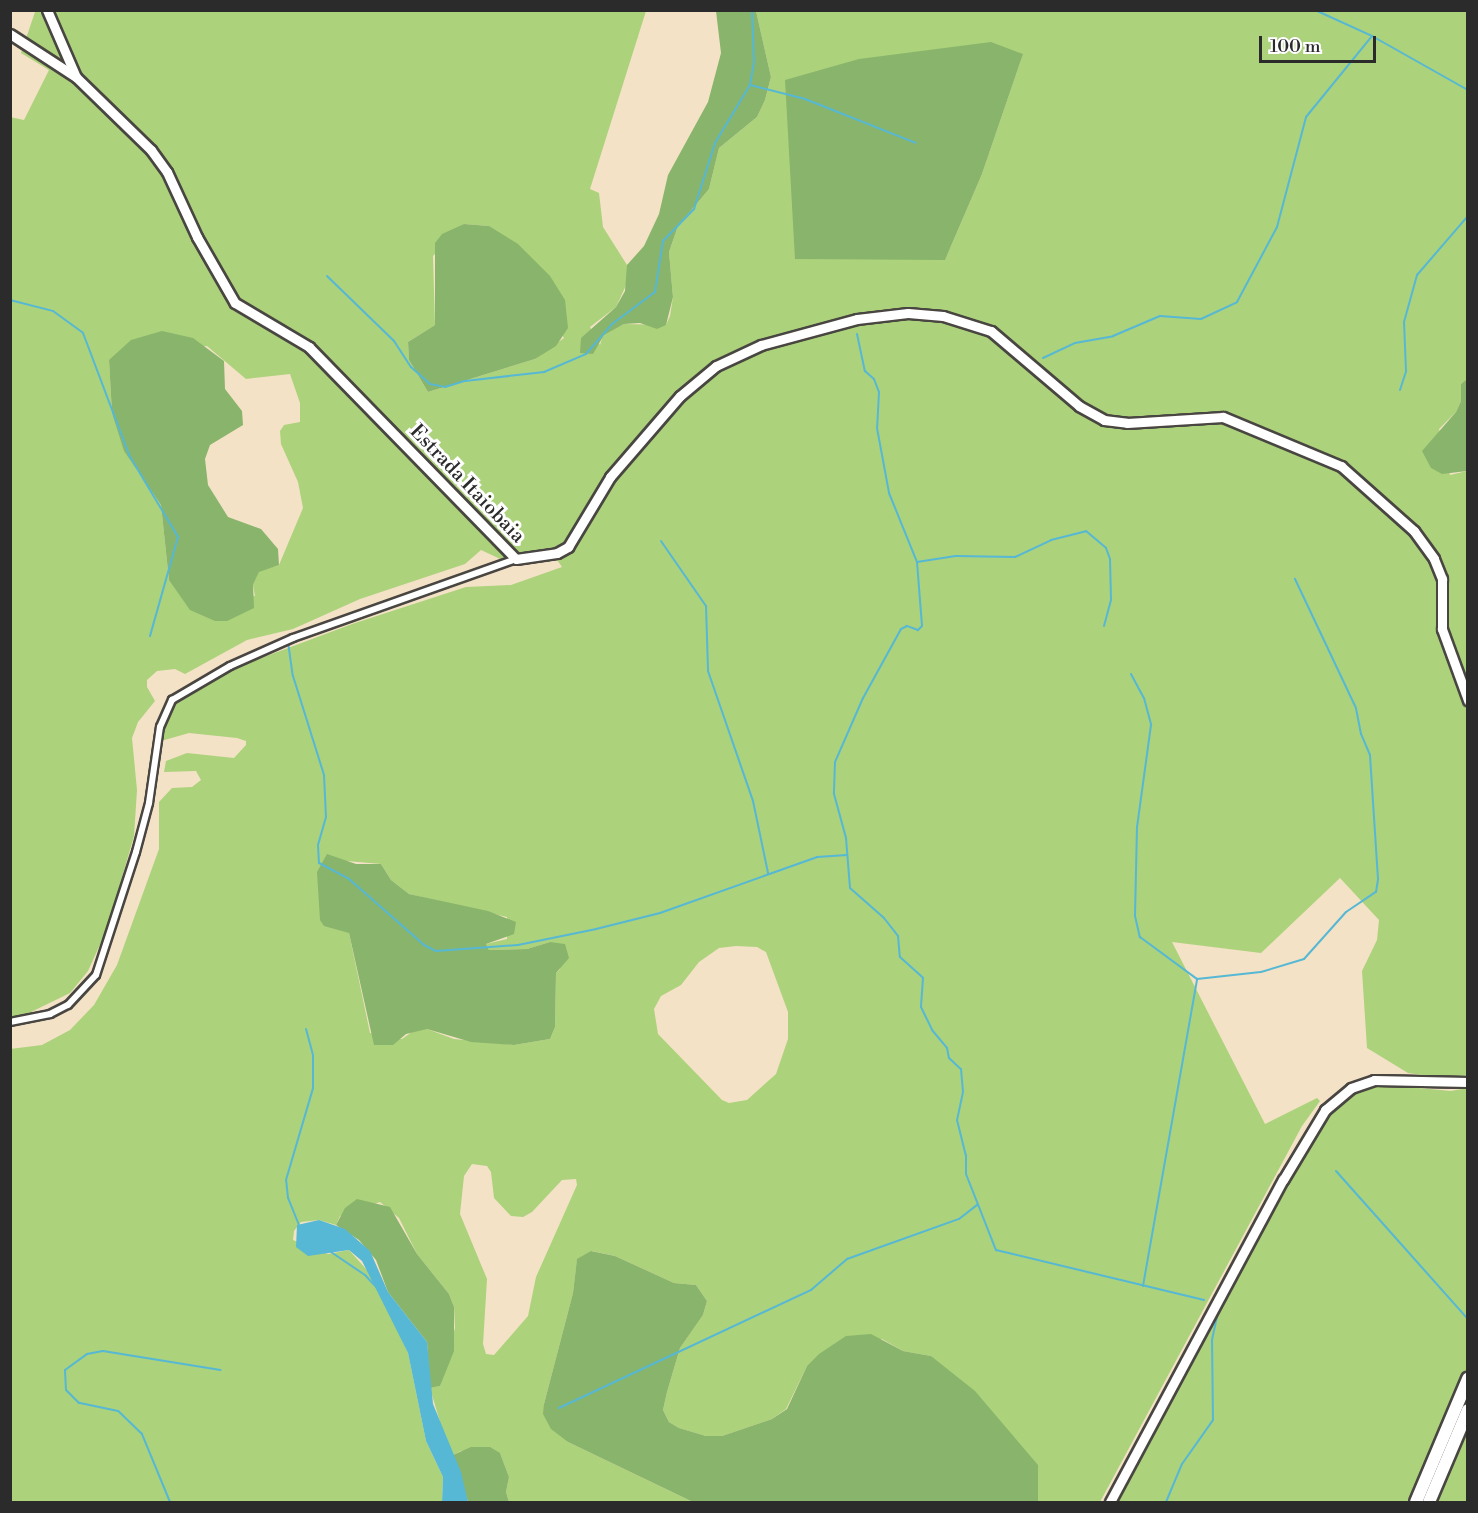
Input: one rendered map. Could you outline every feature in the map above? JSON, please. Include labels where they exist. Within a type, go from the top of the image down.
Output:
[{"type":"highway","points":[[1416,1503],[1467,1379]]},
{"type":"highway","points":[[1429,1503],[1467,1410]]},
{"type":"street","points":[[47,10],[76,77]]},
{"type":"street","name":"Estrada Itaiobaia","points":[[10,34],[76,77],[160,161],[236,303],[309,347],[516,559],[557,553],[568,547],[616,470],[680,396],[716,366],[761,345],[857,319],[908,313],[943,316],[991,331],[1079,406],[1104,420],[1127,423],[1223,417],[1341,466],[1414,531],[1434,559],[1442,579],[1442,629],[1467,700]]},
{"type":"street","points":[[10,1022],[50,1014],[68,1005],[96,975],[136,852],[149,803],[160,727],[172,700],[230,666],[293,638],[516,559]]},
{"type":"street","points":[[1110,1503],[1283,1180],[1325,1110],[1351,1088],[1374,1080],[1467,1082]]},
{"type":"green space","points":[[33,11],[646,11],[590,189],[599,193],[603,227],[627,265],[628,281],[616,307],[590,327],[600,345],[603,335],[624,324],[666,325],[673,297],[669,252],[678,226],[709,189],[719,148],[757,117],[765,100],[771,77],[756,11],[1467,11],[1467,379],[1461,384],[1461,401],[1456,412],[1439,429],[1450,475],[1467,471],[1467,1077],[1450,1079],[1408,1073],[1367,1048],[1362,971],[1377,940],[1379,920],[1340,878],[1261,953],[1172,942],[1265,1124],[1317,1098],[1320,1101],[1302,1126],[1100,1502],[1037,1502],[931,1356],[903,1351],[882,1339],[807,1366],[786,1409],[772,1419],[722,1436],[706,1436],[679,1428],[669,1422],[663,1410],[680,1348],[703,1315],[707,1301],[696,1285],[674,1283],[615,1256],[592,1251],[577,1260],[573,1293],[544,1404],[568,1442],[693,1502],[509,1502],[506,1492],[509,1477],[500,1453],[461,1451],[453,1455],[446,1442],[430,1388],[440,1386],[455,1328],[454,1307],[449,1294],[417,1254],[399,1218],[380,1202],[340,1216],[336,1225],[319,1220],[301,1222],[294,1231],[293,1240],[328,1254],[349,1250],[374,1278],[408,1353],[426,1441],[443,1477],[442,1502],[11,1502],[10,1049],[42,1045],[70,1030],[94,1005],[117,965],[159,849],[159,802],[172,788],[192,787],[201,780],[196,771],[164,772],[166,761],[187,753],[234,758],[246,745],[246,741],[237,738],[189,733],[161,741],[158,725],[163,712],[171,703],[232,669],[352,624],[466,587],[511,585],[562,567],[553,554],[540,562],[513,565],[481,550],[465,564],[360,599],[293,629],[247,640],[185,674],[175,669],[157,671],[147,680],[147,687],[155,701],[138,722],[132,738],[137,790],[134,836],[107,929],[88,971],[70,993],[29,1013],[11,1017],[10,117],[24,120],[49,70],[21,53],[35,12]],"holes":[[[1023,54],[982,174],[945,260]],[[464,224],[489,226],[564,338],[535,359],[428,392],[409,360],[408,342],[435,325],[433,256]],[[207,346],[246,379],[290,374],[300,403],[300,422],[284,425],[280,431],[281,444],[298,482],[303,508],[279,565],[259,571],[253,585],[255,596],[169,580],[161,505],[137,470],[112,413],[109,360]],[[347,861],[381,864],[391,880],[409,894],[507,917],[507,939],[486,944],[489,950],[527,949],[550,942],[560,969],[556,973],[555,1027],[550,1039],[514,1045],[454,1039],[427,1029],[416,1029],[402,1039],[370,1033],[349,933],[345,930]],[[757,947],[766,952],[788,1012],[788,1039],[776,1074],[747,1100],[729,1103],[722,1100],[658,1034],[654,1009],[661,996],[681,985],[699,962],[719,948]],[[472,1164],[487,1166],[491,1172],[494,1198],[511,1216],[523,1217],[532,1212],[562,1180],[576,1179],[577,1185],[536,1277],[528,1316],[494,1355],[486,1354],[483,1344],[487,1279],[460,1214],[464,1176]]]},
{"type":"green space","points":[[716,11],[756,11],[771,77],[765,100],[757,117],[719,148],[709,189],[678,226],[669,252],[673,297],[666,325],[657,329],[640,323],[624,324],[604,335],[593,354],[580,353],[581,338],[616,307],[625,291],[627,265],[644,246],[659,214],[668,175],[708,102],[721,53]]},
{"type":"green space","points":[[991,42],[1023,54],[982,174],[945,260],[795,259],[785,80],[859,59]]},
{"type":"green space","points":[[464,224],[489,226],[518,244],[550,276],[565,300],[568,328],[556,346],[535,359],[428,392],[409,360],[408,342],[435,325],[435,243],[442,234]]},
{"type":"green space","points":[[162,331],[193,338],[224,361],[225,389],[242,411],[243,425],[210,445],[205,459],[208,485],[228,517],[261,529],[278,549],[279,565],[259,572],[253,585],[254,608],[227,621],[215,621],[190,610],[169,580],[161,505],[124,451],[112,413],[109,360],[131,340]]},
{"type":"green space","points":[[1467,379],[1467,471],[1442,474],[1431,468],[1422,451],[1456,412],[1461,401],[1461,384]]},
{"type":"green space","points":[[327,854],[356,864],[381,864],[391,880],[409,894],[488,911],[516,922],[514,934],[486,944],[489,950],[527,949],[550,942],[565,944],[569,958],[556,973],[555,1027],[550,1039],[514,1045],[471,1042],[427,1029],[406,1034],[393,1045],[374,1045],[349,933],[324,926],[320,920],[317,872]]},
{"type":"green space","points":[[1376,1084],[1451,1091],[1467,1088],[1467,1502],[1112,1502],[1312,1132],[1327,1111],[1348,1095]]},
{"type":"green space","points":[[357,1199],[390,1207],[417,1254],[449,1294],[454,1307],[454,1351],[440,1386],[430,1388],[427,1342],[388,1292],[376,1260],[359,1240],[336,1225],[345,1208]]},
{"type":"green space","points":[[591,1251],[615,1256],[674,1283],[696,1285],[707,1301],[703,1315],[680,1348],[663,1410],[669,1422],[679,1428],[706,1436],[722,1436],[772,1419],[787,1409],[807,1366],[819,1354],[846,1336],[871,1334],[903,1351],[931,1356],[975,1391],[1038,1465],[1038,1502],[693,1502],[568,1442],[551,1429],[543,1414],[544,1404],[573,1293],[577,1259]]},
{"type":"green space","points":[[471,1447],[490,1447],[500,1453],[509,1477],[506,1492],[509,1502],[468,1502],[453,1455]]},
{"type":"water","points":[[319,1220],[345,1229],[370,1251],[388,1292],[427,1342],[433,1404],[461,1472],[468,1502],[442,1502],[443,1477],[426,1441],[408,1353],[362,1261],[349,1250],[308,1256],[296,1247],[297,1225]]},
{"type":"waterway","points":[[130,10],[156,10]]},
{"type":"waterway","points":[[327,276],[394,341],[411,367],[430,384],[445,387],[465,381],[544,372],[586,354],[612,324],[655,292],[663,241],[694,209],[715,143],[750,85],[754,62],[752,10]]},
{"type":"waterway","points":[[1315,10],[1372,36],[1468,90]]},
{"type":"waterway","points":[[1043,358],[1075,343],[1113,336],[1160,316],[1201,319],[1237,302],[1277,227],[1306,117],[1372,36]]},
{"type":"waterway","points":[[750,85],[805,99],[916,143]]},
{"type":"waterway","points":[[1400,390],[1406,371],[1404,322],[1417,275],[1468,216]]},
{"type":"waterway","points":[[10,300],[53,311],[83,333],[129,455],[178,537],[150,636]]},
{"type":"waterway","points":[[857,334],[865,371],[874,379],[879,392],[877,428],[889,493],[917,562],[922,626],[918,630],[907,626],[901,629],[863,698],[835,762],[834,794],[846,838],[850,888],[884,918],[898,936],[900,957],[923,978],[921,1007],[932,1030],[947,1048],[949,1058],[961,1069],[963,1092],[957,1120],[966,1155],[966,1174],[996,1250],[1204,1300]]},
{"type":"waterway","points":[[917,562],[956,556],[1015,557],[1051,540],[1086,531],[1106,548],[1110,559],[1111,600],[1104,626]]},
{"type":"waterway","points":[[661,541],[706,606],[708,671],[753,801],[768,873]]},
{"type":"waterway","points":[[1131,674],[1144,698],[1151,725],[1137,827],[1135,916],[1140,937],[1197,979],[1261,972],[1304,959],[1346,912],[1376,892],[1378,879],[1370,755],[1361,734],[1356,708],[1295,579]]},
{"type":"waterway","points":[[288,642],[293,676],[324,775],[326,817],[318,845],[319,863],[349,879],[424,945],[436,951],[518,945],[596,929],[660,913],[817,857],[847,855]]},
{"type":"waterway","points":[[1143,1286],[1197,979]]},
{"type":"waterway","points":[[299,1225],[288,1198],[286,1180],[313,1088],[313,1055],[306,1029]]},
{"type":"waterway","points":[[1336,1171],[1468,1319]]},
{"type":"waterway","points":[[559,1408],[811,1290],[847,1259],[959,1219],[977,1205]]},
{"type":"waterway","points":[[331,1252],[365,1275],[380,1291]]},
{"type":"waterway","points":[[1166,1502],[1182,1464],[1213,1420],[1212,1340],[1219,1307]]},
{"type":"waterway","points":[[170,1502],[142,1434],[118,1411],[79,1403],[66,1390],[65,1370],[87,1354],[103,1351],[220,1370]]}]
